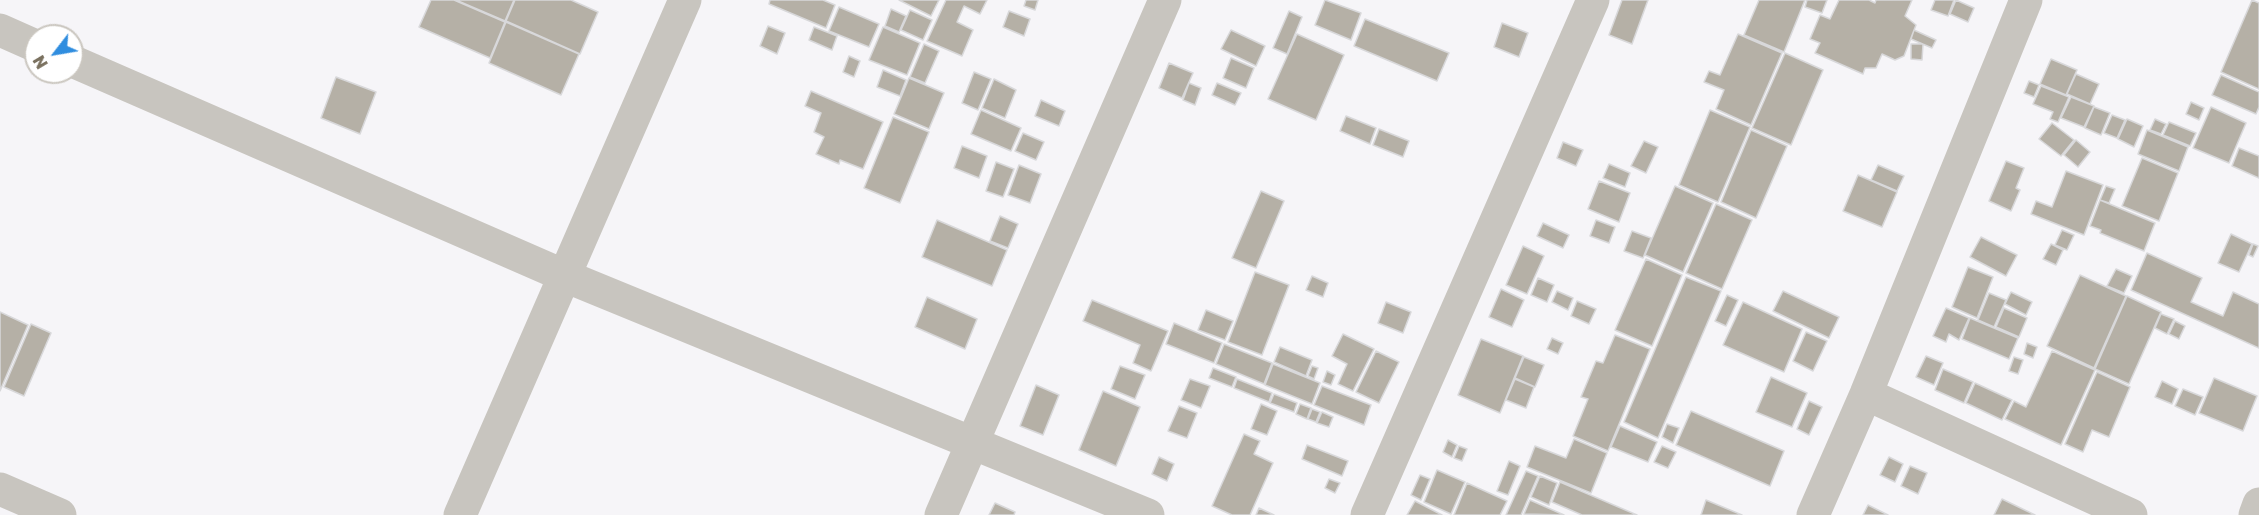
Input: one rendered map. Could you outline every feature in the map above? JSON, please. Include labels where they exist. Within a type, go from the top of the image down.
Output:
[{"type":"street","points":[[460,515],[685,0]]},
{"type":"street","points":[[941,515],[1165,0]]},
{"type":"street","points":[[1367,515],[1593,0]]},
{"type":"street","points":[[1813,515],[1866,394],[2025,0]]},
{"type":"street","points":[[0,30],[24,41]]},
{"type":"street","points":[[84,66],[565,276],[1148,515]]},
{"type":"street","points":[[1866,394],[2131,515]]},
{"type":"street","points":[[0,489],[60,515]]},
{"type":"street","points":[[2254,515],[2259,504]]},
{"type":"building","points":[[431,0],[454,0],[505,22],[490,58],[419,27]]},
{"type":"building","points":[[456,0],[514,0],[505,21]]},
{"type":"building","points":[[515,0],[571,0],[598,12],[580,54],[506,21]]},
{"type":"building","points":[[770,0],[823,0],[835,5],[826,28],[769,4]]},
{"type":"building","points":[[899,0],[939,0],[931,16]]},
{"type":"building","points":[[946,0],[987,0],[980,14],[964,6],[957,22],[973,30],[962,56],[927,41]]},
{"type":"building","points":[[1026,0],[1038,0],[1035,10],[1024,6]]},
{"type":"building","points":[[1325,0],[1361,13],[1351,40],[1315,25]]},
{"type":"building","points":[[1622,0],[1648,0],[1632,44],[1609,35]]},
{"type":"building","points":[[1759,0],[1805,0],[1784,52],[1744,35]]},
{"type":"building","points":[[1807,0],[1827,0],[1822,13],[1805,7]]},
{"type":"building","points":[[1839,0],[1869,0],[1875,3],[1876,0],[1912,0],[1905,16],[1916,25],[1904,56],[1895,60],[1882,54],[1876,68],[1865,68],[1863,74],[1815,53],[1820,43],[1810,39],[1820,15],[1830,19]]},
{"type":"building","points":[[1935,0],[1954,0],[1948,16],[1931,10]]},
{"type":"building","points":[[1956,0],[1974,8],[1968,22],[1950,14]]},
{"type":"building","points":[[2252,0],[2259,3],[2259,89],[2221,72]]},
{"type":"building","points":[[839,7],[879,24],[869,47],[829,31]]},
{"type":"building","points":[[891,9],[906,16],[899,32],[885,26]]},
{"type":"building","points":[[910,10],[932,20],[923,40],[901,30]]},
{"type":"building","points":[[1009,11],[1030,19],[1024,36],[1003,27]]},
{"type":"building","points":[[1289,11],[1302,17],[1287,54],[1273,48]]},
{"type":"building","points":[[1365,19],[1449,53],[1437,81],[1354,46]]},
{"type":"building","points":[[506,22],[579,54],[561,95],[489,63]]},
{"type":"building","points":[[1502,23],[1528,33],[1519,57],[1494,47]]},
{"type":"building","points":[[768,26],[785,33],[777,54],[760,46]]},
{"type":"building","points":[[814,27],[837,36],[832,50],[809,40]]},
{"type":"building","points":[[883,27],[920,43],[907,75],[869,60]]},
{"type":"building","points":[[1231,30],[1265,46],[1256,66],[1221,49]]},
{"type":"building","points":[[1914,30],[1936,40],[1932,48],[1911,39]]},
{"type":"building","points":[[1297,34],[1344,55],[1316,120],[1268,99]]},
{"type":"building","points":[[1738,34],[1782,53],[1751,125],[1716,109],[1724,90],[1704,82],[1709,71],[1720,75]]},
{"type":"building","points":[[924,44],[939,51],[925,83],[910,77]]},
{"type":"building","points":[[1911,44],[1923,44],[1922,60],[1911,59]]},
{"type":"building","points":[[1785,53],[1823,70],[1791,145],[1752,128]]},
{"type":"building","points":[[849,56],[860,61],[854,77],[843,72]]},
{"type":"building","points":[[1231,58],[1254,68],[1246,88],[1223,78]]},
{"type":"building","points":[[2051,59],[2077,70],[2066,95],[2040,84]]},
{"type":"building","points":[[1169,63],[1193,73],[1182,98],[1159,88]]},
{"type":"building","points":[[883,70],[906,80],[900,96],[877,87]]},
{"type":"building","points":[[974,72],[991,79],[978,110],[962,103]]},
{"type":"building","points":[[2076,74],[2099,84],[2090,104],[2067,94]]},
{"type":"building","points":[[2221,75],[2259,92],[2259,107],[2256,114],[2212,95]]},
{"type":"building","points":[[336,77],[376,92],[360,134],[321,118]]},
{"type":"building","points":[[909,78],[944,93],[929,129],[894,114]]},
{"type":"building","points":[[994,79],[1016,90],[1005,118],[982,108]]},
{"type":"building","points":[[2029,81],[2039,85],[2034,97],[2024,93]]},
{"type":"building","points":[[1189,83],[1201,88],[1195,105],[1183,100]]},
{"type":"building","points":[[1217,83],[1241,93],[1235,105],[1212,95]]},
{"type":"building","points":[[2041,86],[2069,97],[2058,122],[2050,119],[2053,112],[2033,104]]},
{"type":"building","points":[[811,91],[883,122],[863,169],[840,160],[839,164],[816,154],[824,137],[814,132],[821,113],[805,106]]},
{"type":"building","points":[[2071,97],[2094,106],[2084,127],[2061,118]]},
{"type":"building","points":[[1041,100],[1065,111],[1059,126],[1035,116]]},
{"type":"building","points":[[2191,102],[2204,108],[2199,120],[2186,114]]},
{"type":"building","points":[[2094,107],[2110,113],[2101,135],[2085,128]]},
{"type":"building","points":[[2211,107],[2246,123],[2229,163],[2193,148]]},
{"type":"building","points":[[981,110],[1021,128],[1011,151],[971,134]]},
{"type":"building","points":[[1710,110],[1750,127],[1718,202],[1679,185]]},
{"type":"building","points":[[2112,115],[2125,120],[2117,138],[2104,133]]},
{"type":"building","points":[[1346,116],[1376,128],[1370,144],[1340,131]]},
{"type":"building","points":[[893,117],[929,132],[900,203],[864,188]]},
{"type":"building","points":[[2127,119],[2143,126],[2134,147],[2118,139]]},
{"type":"building","points":[[2155,119],[2166,124],[2161,134],[2150,130]]},
{"type":"building","points":[[2169,122],[2196,133],[2190,146],[2163,135]]},
{"type":"building","points":[[2052,123],[2074,140],[2061,156],[2039,139]]},
{"type":"building","points":[[1379,129],[1409,141],[1403,157],[1373,145]]},
{"type":"building","points":[[1751,130],[1787,146],[1756,218],[1721,202]]},
{"type":"building","points":[[2147,130],[2188,147],[2179,171],[2138,154]]},
{"type":"building","points":[[1023,133],[1044,142],[1036,160],[1015,151]]},
{"type":"building","points":[[2076,140],[2090,152],[2078,167],[2064,155]]},
{"type":"building","points":[[1644,141],[1658,147],[1646,173],[1631,166]]},
{"type":"building","points":[[1563,142],[1583,150],[1576,166],[1557,158]]},
{"type":"building","points":[[962,146],[987,156],[979,178],[954,168]]},
{"type":"building","points":[[2239,148],[2259,156],[2259,178],[2232,166]]},
{"type":"building","points":[[2142,158],[2178,173],[2159,221],[2122,206]]},
{"type":"building","points":[[2006,161],[2024,168],[2016,188],[2020,190],[2011,211],[1989,201]]},
{"type":"building","points":[[996,162],[1014,169],[1003,197],[986,191]]},
{"type":"building","points":[[1609,164],[1630,173],[1625,187],[1603,178]]},
{"type":"building","points":[[1019,165],[1041,174],[1030,203],[1008,195]]},
{"type":"building","points":[[1878,165],[1904,176],[1897,191],[1871,180]]},
{"type":"building","points":[[2066,171],[2103,185],[2084,235],[2031,214],[2036,201],[2052,207]]},
{"type":"building","points":[[1858,175],[1897,192],[1882,227],[1843,211]]},
{"type":"building","points":[[1599,181],[1630,193],[1619,222],[1588,209]]},
{"type":"building","points":[[1675,186],[1713,203],[1683,272],[1645,255]]},
{"type":"building","points":[[2106,186],[2115,189],[2109,203],[2100,200]]},
{"type":"building","points":[[1261,191],[1284,201],[1256,268],[1232,258]]},
{"type":"building","points":[[2100,200],[2155,223],[2144,251],[2100,233],[2101,230],[2090,226]]},
{"type":"building","points":[[1716,204],[1752,220],[1722,289],[1686,273]]},
{"type":"building","points":[[1000,216],[1018,224],[1008,248],[990,241]]},
{"type":"building","points":[[937,220],[1007,250],[992,286],[922,257]]},
{"type":"building","points":[[1596,220],[1615,227],[1609,243],[1590,236]]},
{"type":"building","points":[[1543,223],[1569,235],[1563,248],[1537,236]]},
{"type":"building","points":[[2062,230],[2074,235],[2067,250],[2055,245]]},
{"type":"building","points":[[1632,231],[1651,238],[1643,258],[1624,251]]},
{"type":"building","points":[[2231,234],[2252,244],[2239,272],[2218,263]]},
{"type":"building","points":[[1981,237],[2017,255],[2006,276],[1970,257]]},
{"type":"building","points":[[2051,244],[2063,250],[2056,265],[2043,259]]},
{"type":"building","points":[[2253,244],[2258,246],[2253,257],[2249,255]]},
{"type":"building","points":[[1523,246],[1544,256],[1527,294],[1506,285]]},
{"type":"building","points":[[2147,253],[2202,278],[2191,302],[2223,316],[2233,292],[2259,304],[2259,348],[2131,290]]},
{"type":"building","points":[[1646,259],[1682,275],[1652,346],[1615,330]]},
{"type":"building","points":[[1968,267],[1993,277],[1977,318],[1952,307]]},
{"type":"building","points":[[2116,269],[2132,276],[2124,293],[2107,286]]},
{"type":"building","points":[[1255,272],[1289,285],[1262,355],[1228,342]]},
{"type":"building","points":[[2080,275],[2126,296],[2094,368],[2047,346]]},
{"type":"building","points":[[1312,276],[1328,283],[1323,297],[1306,290]]},
{"type":"building","points":[[1686,277],[1721,291],[1658,438],[1624,422]]},
{"type":"building","points":[[1538,278],[1554,285],[1547,302],[1531,295]]},
{"type":"building","points":[[1501,289],[1524,300],[1512,327],[1489,317]]},
{"type":"building","points":[[1557,291],[1573,298],[1568,310],[1552,302]]},
{"type":"building","points":[[1783,291],[1839,317],[1829,338],[1773,311]]},
{"type":"building","points":[[2011,292],[2032,302],[2026,315],[2005,304]]},
{"type":"building","points":[[1989,293],[2006,300],[1994,327],[1978,320]]},
{"type":"building","points":[[1727,295],[1738,300],[1726,326],[1715,321]]},
{"type":"building","points":[[2127,296],[2161,312],[2129,384],[2095,369]]},
{"type":"building","points":[[927,297],[977,319],[965,349],[915,327]]},
{"type":"building","points":[[1092,300],[1168,331],[1151,371],[1133,363],[1140,345],[1083,321]]},
{"type":"building","points":[[1577,301],[1596,309],[1589,324],[1571,316]]},
{"type":"building","points":[[1386,302],[1411,312],[1403,333],[1378,323]]},
{"type":"building","points":[[1743,302],[1802,329],[1784,372],[1723,345]]},
{"type":"building","points":[[1946,308],[1969,318],[1959,340],[1949,334],[1946,342],[1933,336]]},
{"type":"building","points":[[2004,308],[2027,318],[2019,337],[1996,327]]},
{"type":"building","points":[[1206,310],[1233,321],[1225,340],[1198,330]]},
{"type":"building","points":[[0,312],[28,325],[0,391]]},
{"type":"building","points":[[2161,314],[2174,319],[2167,334],[2155,328]]},
{"type":"building","points":[[1970,318],[2018,338],[2009,359],[1962,339]]},
{"type":"building","points":[[2175,321],[2185,326],[2179,339],[2169,334]]},
{"type":"building","points":[[1174,323],[1222,343],[1214,363],[1166,344]]},
{"type":"building","points":[[31,324],[51,333],[24,396],[4,387]]},
{"type":"building","points":[[1806,332],[1827,341],[1813,371],[1793,361]]},
{"type":"building","points":[[1343,334],[1374,349],[1353,391],[1338,384],[1347,364],[1332,356]]},
{"type":"building","points":[[1615,335],[1650,349],[1608,451],[1573,436],[1588,399],[1581,397],[1596,361],[1603,363]]},
{"type":"building","points":[[1552,338],[1563,343],[1558,354],[1547,349]]},
{"type":"building","points":[[1481,339],[1523,356],[1500,413],[1458,395]]},
{"type":"building","points":[[2027,343],[2037,347],[2033,358],[2024,354]]},
{"type":"building","points":[[1224,344],[1272,363],[1264,384],[1216,364]]},
{"type":"building","points":[[1280,347],[1312,360],[1306,376],[1274,362]]},
{"type":"building","points":[[1376,351],[1399,362],[1379,403],[1356,392]]},
{"type":"building","points":[[2052,351],[2095,370],[2061,445],[2005,419],[2014,401],[2026,407]]},
{"type":"building","points":[[1926,356],[1943,363],[1934,385],[1916,377]]},
{"type":"building","points":[[1524,357],[1544,365],[1535,387],[1515,378]]},
{"type":"building","points":[[2014,357],[2023,360],[2018,374],[2009,371]]},
{"type":"building","points":[[1273,364],[1320,383],[1312,404],[1265,385]]},
{"type":"building","points":[[1120,366],[1145,375],[1135,399],[1111,389]]},
{"type":"building","points":[[1312,366],[1318,368],[1314,379],[1308,376]]},
{"type":"building","points":[[1213,368],[1236,377],[1232,387],[1209,378]]},
{"type":"building","points":[[1943,369],[1973,382],[1964,403],[1935,390]]},
{"type":"building","points":[[1327,371],[1335,375],[1331,385],[1323,382]]},
{"type":"building","points":[[2097,372],[2130,387],[2109,437],[2092,430],[2083,452],[2065,444]]},
{"type":"building","points":[[1771,377],[1807,393],[1792,427],[1756,412]]},
{"type":"building","points":[[2214,378],[2257,396],[2243,431],[2199,413]]},
{"type":"building","points":[[1190,379],[1210,386],[1201,408],[1181,400]]},
{"type":"building","points":[[1237,379],[1272,393],[1269,402],[1234,388]]},
{"type":"building","points":[[1515,379],[1534,387],[1526,408],[1506,400]]},
{"type":"building","points":[[2162,381],[2178,389],[2172,404],[2155,397]]},
{"type":"building","points":[[1975,383],[2012,400],[2002,420],[1966,403]]},
{"type":"building","points":[[1036,385],[1059,395],[1043,435],[1020,426]]},
{"type":"building","points":[[1322,386],[1371,405],[1364,425],[1314,405]]},
{"type":"building","points":[[2183,389],[2203,397],[2195,415],[2175,406]]},
{"type":"building","points":[[1103,391],[1140,407],[1116,466],[1079,450]]},
{"type":"building","points":[[1274,394],[1297,403],[1294,412],[1270,403]]},
{"type":"building","points":[[1809,401],[1822,407],[1809,435],[1797,429]]},
{"type":"building","points":[[1261,404],[1277,411],[1267,435],[1251,429]]},
{"type":"building","points":[[1300,404],[1311,408],[1307,419],[1296,414]]},
{"type":"building","points":[[1179,406],[1197,413],[1187,438],[1168,431]]},
{"type":"building","points":[[1312,409],[1320,412],[1316,422],[1308,419]]},
{"type":"building","points":[[1691,411],[1784,451],[1770,486],[1676,445]]},
{"type":"building","points":[[1322,412],[1333,417],[1329,427],[1317,423]]},
{"type":"building","points":[[1667,424],[1679,428],[1673,443],[1662,437]]},
{"type":"building","points":[[1620,426],[1657,442],[1648,462],[1611,447]]},
{"type":"building","points":[[1244,434],[1260,441],[1254,454],[1273,463],[1250,515],[1232,515],[1212,506]]},
{"type":"building","points":[[1574,439],[1607,453],[1591,493],[1527,467],[1535,446],[1566,458]]},
{"type":"building","points":[[1448,440],[1457,445],[1452,457],[1443,452]]},
{"type":"building","points":[[1307,445],[1348,461],[1342,476],[1302,459]]},
{"type":"building","points":[[1459,446],[1467,449],[1462,461],[1454,458]]},
{"type":"building","points":[[1662,446],[1676,452],[1668,468],[1654,462]]},
{"type":"building","points":[[1159,457],[1174,464],[1167,481],[1152,474]]},
{"type":"building","points":[[1889,457],[1903,464],[1895,482],[1880,475]]},
{"type":"building","points":[[1509,461],[1520,466],[1508,495],[1497,491]]},
{"type":"building","points":[[1910,466],[1927,473],[1918,494],[1901,486]]},
{"type":"building","points":[[1437,470],[1465,482],[1451,514],[1424,502]]},
{"type":"building","points":[[1526,471],[1538,476],[1521,515],[1506,515]]},
{"type":"building","points":[[1420,475],[1430,479],[1421,500],[1411,495]]},
{"type":"building","points":[[1540,476],[1557,483],[1549,505],[1531,497]]},
{"type":"building","points":[[1329,479],[1340,483],[1335,493],[1325,488]]},
{"type":"building","points":[[1560,482],[1637,515],[1582,515],[1552,502]]},
{"type":"building","points":[[1467,483],[1507,501],[1500,515],[1454,515]]},
{"type":"building","points":[[2002,499],[2035,515],[1994,515]]},
{"type":"building","points":[[1530,500],[1564,515],[1524,514]]},
{"type":"building","points":[[1706,500],[1742,515],[1701,515]]},
{"type":"building","points":[[1415,501],[1442,515],[1407,515]]},
{"type":"building","points":[[995,503],[1015,512],[1014,515],[989,515]]},
{"type":"building","points":[[1868,505],[1888,515],[1863,515]]},
{"type":"building","points":[[1259,508],[1274,515],[1256,515]]}]
